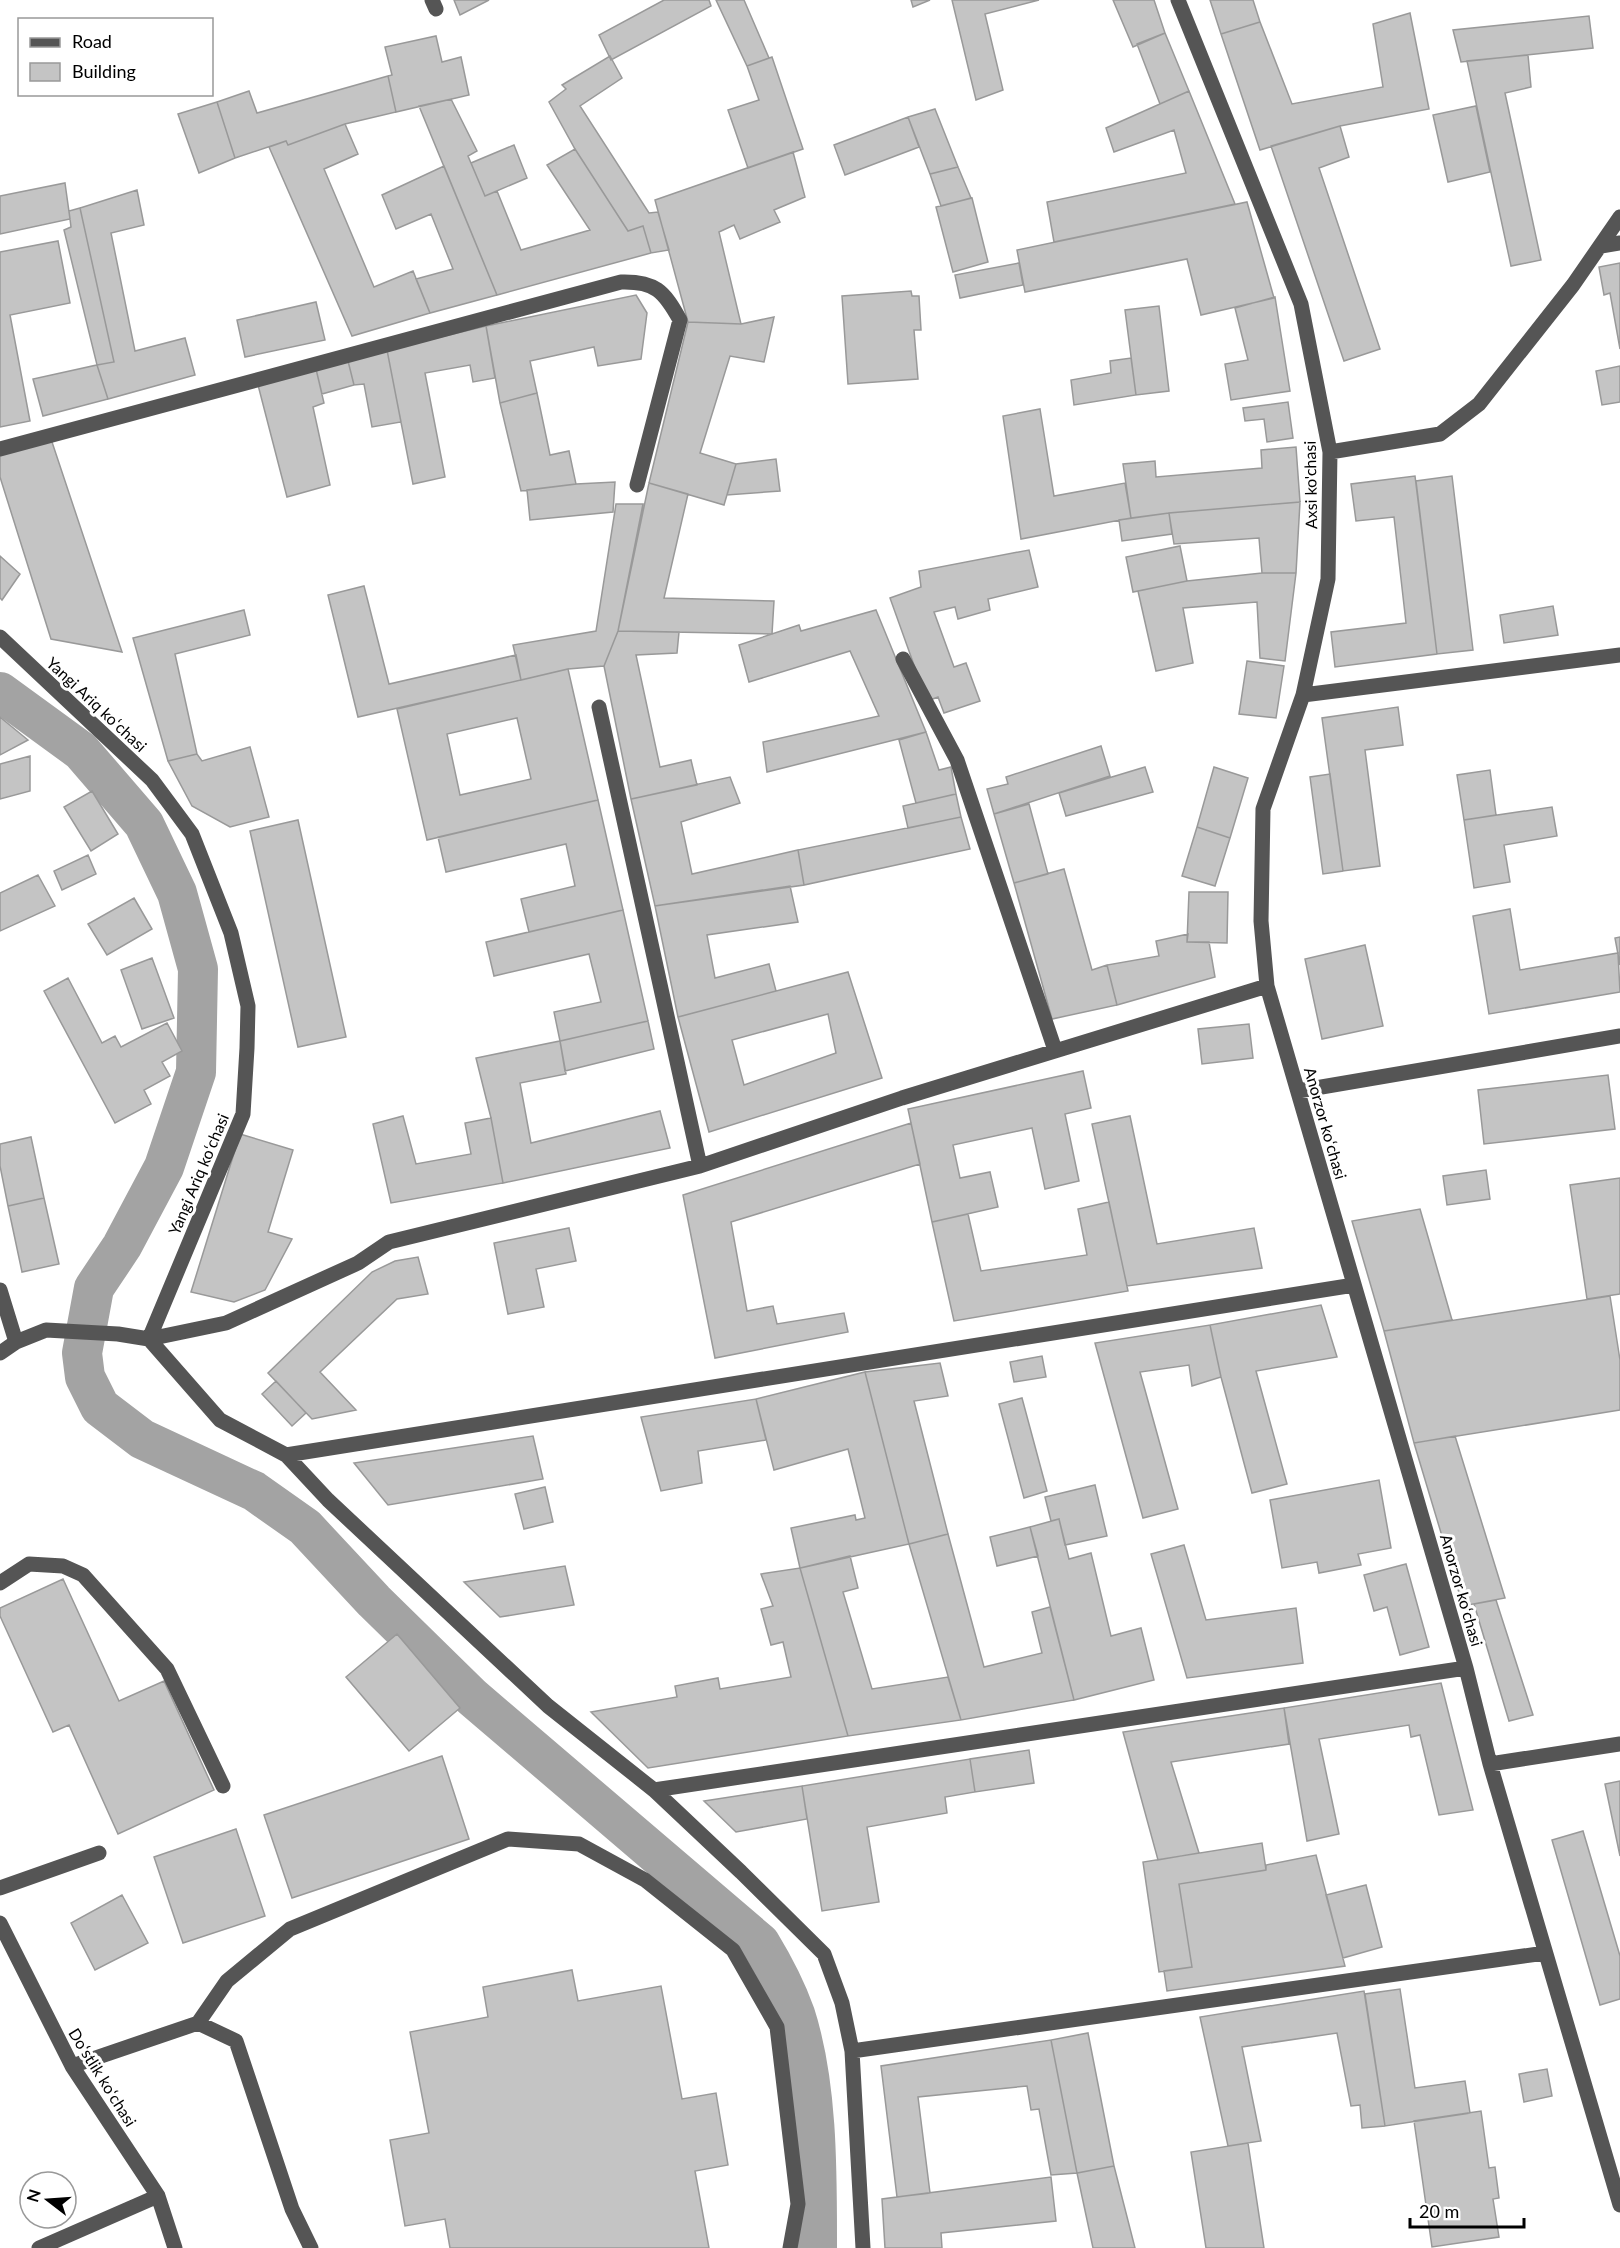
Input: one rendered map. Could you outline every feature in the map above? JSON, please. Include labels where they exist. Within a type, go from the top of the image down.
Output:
[{"type":"street","name":"Axsi ko'chasi","points":[[1178,0],[1301,304],[1330,452],[1328,579],[1303,696],[1263,809],[1261,921],[1267,986]]},
{"type":"street","points":[[1330,452],[1440,434],[1479,404],[1573,285],[1620,217]]},
{"type":"street","points":[[1601,246],[1620,243]]},
{"type":"street","points":[[0,449],[621,282],[639,281],[655,287],[667,297],[680,320],[637,485]]},
{"type":"street","name":"Yangi Ariq koʻchasi","points":[[0,637],[152,780],[192,834],[231,933],[248,1006],[243,1114],[149,1339]]},
{"type":"street","points":[[1303,696],[1620,655]]},
{"type":"street","points":[[903,659],[957,760],[1055,1050]]},
{"type":"street","points":[[599,707],[700,1166]]},
{"type":"street","points":[[0,1353],[15,1342],[46,1330],[118,1334],[149,1339],[226,1323],[358,1263],[389,1242],[700,1166],[1055,1050],[1267,986]]},
{"type":"street","name":"Anorzor koʻchasi","points":[[1267,986],[1466,1668],[1490,1764],[1620,2205]]},
{"type":"street","points":[[1298,1091],[1620,1036]]},
{"type":"street","points":[[286,1455],[1354,1285]]},
{"type":"street","points":[[0,1290],[15,1342]]},
{"type":"street","points":[[149,1339],[220,1420],[286,1455],[328,1500],[548,1706],[654,1790],[824,1954],[842,2003],[852,2051],[863,2248]]},
{"type":"street","points":[[0,1583],[29,1564],[63,1566],[83,1575],[167,1669],[223,1786]]},
{"type":"street","points":[[654,1790],[1466,1668]]},
{"type":"street","points":[[1490,1764],[1620,1744]]},
{"type":"street","points":[[72,2066],[198,2023],[227,1981],[290,1929],[508,1839],[579,1844],[645,1880],[733,1950],[777,2027],[798,2204],[790,2248]]},
{"type":"street","points":[[0,1888],[99,1853]]},
{"type":"street","name":"Doʻstlik koʻchasi","points":[[0,1923],[72,2066],[158,2196],[175,2248]]},
{"type":"street","points":[[852,2051],[1545,1953]]},
{"type":"street","points":[[198,2023],[236,2042],[292,2208],[311,2248]]},
{"type":"street","points":[[39,2248],[158,2196]]},
{"type":"building","points":[[454,0],[489,0],[460,15]]},
{"type":"building","points":[[664,0],[709,0],[711,6],[611,60],[599,35]]},
{"type":"building","points":[[716,0],[744,0],[769,58],[747,66]]},
{"type":"building","points":[[911,0],[930,0],[913,7]]},
{"type":"building","points":[[952,0],[1039,0],[985,14],[1003,90],[976,100]]},
{"type":"building","points":[[1113,0],[1154,0],[1165,33],[1133,47]]},
{"type":"building","points":[[1210,0],[1253,0],[1260,22],[1221,34]]},
{"type":"building","points":[[1410,13],[1429,109],[1340,126],[1260,150],[1221,34],[1260,22],[1292,104],[1383,87],[1373,24]]},
{"type":"building","points":[[1589,16],[1593,48],[1461,62],[1453,30]]},
{"type":"building","points":[[1165,33],[1189,91],[1160,104],[1137,44]]},
{"type":"building","points":[[436,36],[442,62],[461,57],[469,95],[396,112],[388,76],[392,75],[385,47]]},
{"type":"building","points":[[1528,55],[1531,87],[1505,93],[1541,260],[1511,266],[1467,61]]},
{"type":"building","points":[[610,56],[622,78],[580,106],[649,213],[658,212],[669,250],[651,253],[643,226],[628,231],[575,149],[549,102],[566,89],[562,85]]},
{"type":"building","points":[[772,57],[803,149],[748,168],[728,110],[759,100],[747,66]]},
{"type":"building","points":[[388,76],[396,112],[345,124],[288,145],[286,141],[235,158],[217,102],[249,91],[257,113]]},
{"type":"building","points":[[1189,91],[1235,204],[1054,242],[1047,202],[1186,173],[1174,130],[1114,152],[1106,128]]},
{"type":"building","points":[[451,99],[477,151],[468,156],[485,196],[497,191],[521,250],[590,230],[547,165],[575,149],[628,231],[643,226],[651,253],[497,295],[419,106]]},
{"type":"building","points":[[217,102],[235,158],[199,173],[178,114]]},
{"type":"building","points":[[1476,106],[1490,172],[1448,182],[1433,115]]},
{"type":"building","points":[[935,109],[958,167],[930,174],[908,117]]},
{"type":"building","points":[[908,117],[919,147],[845,175],[834,145]]},
{"type":"building","points":[[345,124],[358,154],[324,169],[374,287],[413,271],[430,313],[352,336],[269,147],[286,141],[288,145]]},
{"type":"building","points":[[1340,126],[1349,157],[1319,168],[1380,349],[1344,361],[1271,146]]},
{"type":"building","points":[[514,145],[527,178],[485,196],[471,163]]},
{"type":"building","points":[[793,152],[805,197],[774,210],[780,222],[740,239],[734,225],[719,232],[741,324],[688,322],[655,200]]},
{"type":"building","points":[[444,166],[497,295],[430,313],[416,279],[453,269],[431,214],[396,229],[382,195]]},
{"type":"building","points":[[958,167],[971,198],[941,206],[930,174]]},
{"type":"building","points":[[65,183],[70,219],[0,234],[0,196]]},
{"type":"building","points":[[137,190],[144,225],[111,233],[135,351],[185,338],[195,375],[108,399],[97,365],[114,362],[80,208]]},
{"type":"building","points":[[972,198],[988,262],[953,272],[936,207]]},
{"type":"building","points":[[1247,202],[1274,298],[1201,315],[1187,259],[1025,292],[1017,250]]},
{"type":"building","points":[[80,208],[114,362],[97,365],[64,230],[71,227],[69,211]]},
{"type":"building","points":[[58,241],[70,303],[10,315],[30,421],[0,427],[0,252]]},
{"type":"building","points":[[1019,263],[1023,285],[960,298],[955,275]]},
{"type":"building","points":[[1620,263],[1620,349],[1610,293],[1604,295],[1599,267]]},
{"type":"building","points":[[911,291],[912,296],[919,296],[921,330],[914,330],[918,379],[848,384],[842,296]]},
{"type":"building","points":[[636,295],[647,313],[641,359],[598,366],[594,347],[530,361],[537,393],[500,403],[486,326]]},
{"type":"building","points":[[1275,297],[1290,391],[1231,400],[1225,364],[1248,360],[1235,308]]},
{"type":"building","points":[[316,302],[325,340],[245,357],[237,320]]},
{"type":"building","points":[[1159,306],[1169,391],[1136,395],[1125,310]]},
{"type":"building","points":[[774,317],[764,362],[730,356],[700,453],[736,464],[724,505],[649,483],[688,322],[741,324]]},
{"type":"building","points":[[486,326],[495,378],[473,382],[470,365],[425,373],[445,477],[413,484],[387,350]]},
{"type":"building","points":[[387,350],[401,422],[372,427],[364,384],[354,385],[348,361]]},
{"type":"building","points":[[1131,358],[1136,395],[1074,405],[1071,380],[1111,373],[1110,361]]},
{"type":"building","points":[[348,361],[354,385],[322,394],[316,369]]},
{"type":"building","points":[[97,365],[108,399],[43,416],[33,379]]},
{"type":"building","points":[[1620,366],[1620,402],[1602,405],[1596,371]]},
{"type":"building","points":[[316,369],[324,403],[313,407],[330,485],[287,497],[258,385]]},
{"type":"building","points":[[537,393],[550,455],[569,451],[576,484],[521,491],[500,403]]},
{"type":"building","points":[[1288,402],[1293,438],[1267,442],[1264,419],[1245,421],[1243,408]]},
{"type":"building","points":[[1040,409],[1054,496],[1125,483],[1131,518],[1021,539],[1003,416]]},
{"type":"building","points":[[51,439],[122,652],[51,639],[0,477],[0,453]]},
{"type":"building","points":[[1296,447],[1300,502],[1131,518],[1123,464],[1155,461],[1156,477],[1262,468],[1261,450]]},
{"type":"building","points":[[776,459],[780,491],[727,495],[736,464]]},
{"type":"building","points":[[1415,476],[1437,654],[1335,667],[1331,632],[1406,623],[1394,517],[1356,521],[1351,484]]},
{"type":"building","points":[[1452,476],[1473,650],[1437,654],[1416,481]]},
{"type":"building","points":[[615,482],[613,512],[530,520],[527,490]]},
{"type":"building","points":[[649,483],[688,494],[664,598],[774,601],[772,634],[618,631]]},
{"type":"building","points":[[1300,502],[1296,573],[1262,573],[1259,538],[1174,544],[1169,513]]},
{"type":"building","points":[[616,504],[643,504],[618,631],[604,666],[568,669],[521,680],[513,645],[596,631]]},
{"type":"building","points":[[1169,513],[1172,534],[1122,541],[1119,520]]},
{"type":"building","points":[[1180,546],[1187,581],[1133,592],[1126,557]]},
{"type":"building","points":[[1029,550],[1038,587],[988,599],[990,610],[958,619],[955,607],[934,612],[954,667],[966,663],[980,701],[944,713],[938,697],[930,700],[919,679],[890,598],[921,587],[919,571]]},
{"type":"building","points":[[0,556],[20,574],[2,600],[0,598]]},
{"type":"building","points":[[1262,573],[1296,573],[1285,661],[1260,658],[1257,602],[1183,608],[1193,663],[1156,671],[1138,591],[1187,581]]},
{"type":"building","points":[[364,586],[389,684],[516,655],[521,680],[358,717],[328,595]]},
{"type":"building","points":[[1553,606],[1558,635],[1504,643],[1500,615]]},
{"type":"building","points":[[244,610],[250,635],[175,654],[197,754],[168,761],[133,638]]},
{"type":"building","points":[[876,610],[926,732],[767,772],[763,742],[879,716],[850,651],[749,682],[739,645],[799,625],[801,631]]},
{"type":"building","points":[[618,631],[679,632],[677,653],[636,655],[660,767],[691,760],[697,785],[631,799],[604,666]]},
{"type":"building","points":[[1247,661],[1284,666],[1276,718],[1239,714]]},
{"type":"building","points":[[568,669],[598,800],[427,840],[397,709]],"holes":[[[517,718],[531,779],[460,795],[447,734]]]},
{"type":"building","points":[[1398,707],[1403,745],[1365,750],[1380,866],[1343,871],[1322,718]]},
{"type":"building","points":[[0,717],[28,740],[0,755]]},
{"type":"building","points":[[926,732],[939,770],[951,767],[956,794],[916,803],[899,740]]},
{"type":"building","points":[[1101,746],[1110,776],[994,814],[987,789],[1008,784],[1006,777]]},
{"type":"building","points":[[250,747],[269,817],[230,827],[192,806],[168,761],[197,754],[202,761]]},
{"type":"building","points":[[30,756],[30,791],[0,799],[0,764]]},
{"type":"building","points":[[1145,767],[1153,792],[1066,816],[1059,793]]},
{"type":"building","points":[[1214,767],[1248,778],[1230,838],[1197,827]]},
{"type":"building","points":[[1490,770],[1496,815],[1464,820],[1457,775]]},
{"type":"building","points":[[1330,774],[1343,871],[1323,874],[1310,777]]},
{"type":"building","points":[[730,777],[740,803],[681,822],[692,874],[798,850],[804,885],[655,906],[631,799]]},
{"type":"building","points":[[92,791],[118,834],[91,851],[64,807]]},
{"type":"building","points":[[956,794],[961,817],[908,828],[903,806]]},
{"type":"building","points":[[598,800],[623,910],[529,932],[521,899],[575,886],[566,844],[446,872],[438,837]]},
{"type":"building","points":[[1029,804],[1048,874],[1014,883],[994,814]]},
{"type":"building","points":[[1552,807],[1557,836],[1504,845],[1510,882],[1474,888],[1464,820]]},
{"type":"building","points":[[961,817],[970,849],[804,885],[798,850]]},
{"type":"building","points":[[298,820],[346,1037],[298,1047],[250,831]]},
{"type":"building","points":[[1197,827],[1230,838],[1215,886],[1182,876]]},
{"type":"building","points":[[88,855],[96,874],[62,890],[54,871]]},
{"type":"building","points":[[1064,869],[1092,970],[1107,965],[1117,1005],[1052,1019],[1014,883]]},
{"type":"building","points":[[38,875],[55,906],[0,931],[0,893]]},
{"type":"building","points":[[790,886],[798,922],[707,935],[715,978],[769,964],[776,991],[678,1017],[655,906]]},
{"type":"building","points":[[1189,892],[1228,892],[1227,943],[1187,942]]},
{"type":"building","points":[[134,898],[152,929],[107,955],[88,924]]},
{"type":"building","points":[[1510,909],[1520,970],[1618,953],[1620,992],[1489,1014],[1473,916]]},
{"type":"building","points":[[623,910],[648,1021],[560,1041],[554,1012],[601,1002],[589,954],[494,976],[486,942]]},
{"type":"building","points":[[1188,934],[1187,942],[1209,942],[1215,977],[1117,1005],[1107,965],[1159,956],[1156,941]]},
{"type":"building","points":[[1620,937],[1620,965],[1615,938]]},
{"type":"building","points":[[1365,945],[1383,1026],[1322,1039],[1305,959]]},
{"type":"building","points":[[152,958],[174,1018],[142,1029],[121,970]]},
{"type":"building","points":[[848,972],[882,1078],[709,1132],[678,1017]],"holes":[[[828,1014],[836,1053],[744,1085],[732,1040]]]},
{"type":"building","points":[[68,978],[102,1043],[115,1036],[121,1047],[167,1023],[182,1051],[162,1062],[170,1076],[144,1090],[151,1104],[115,1123],[44,991]]},
{"type":"building","points":[[648,1021],[654,1049],[565,1071],[560,1041]]},
{"type":"building","points":[[1249,1024],[1253,1058],[1202,1064],[1198,1029]]},
{"type":"building","points":[[560,1041],[566,1074],[520,1083],[531,1143],[660,1111],[670,1148],[503,1183],[491,1118],[476,1058]]},
{"type":"building","points":[[1083,1071],[1091,1108],[1065,1114],[1079,1181],[1045,1189],[1032,1128],[953,1145],[960,1178],[990,1172],[998,1207],[932,1222],[908,1109]]},
{"type":"building","points":[[1608,1075],[1615,1129],[1484,1144],[1478,1090]]},
{"type":"building","points":[[403,1116],[416,1164],[471,1154],[465,1123],[491,1118],[503,1183],[391,1203],[373,1124]]},
{"type":"building","points":[[1130,1116],[1157,1244],[1254,1228],[1262,1268],[1127,1286],[1092,1124]]},
{"type":"building","points":[[911,1123],[920,1164],[731,1222],[747,1311],[773,1306],[777,1324],[844,1313],[848,1332],[715,1358],[683,1195]]},
{"type":"building","points":[[240,1134],[293,1150],[268,1232],[292,1239],[265,1290],[234,1302],[191,1292]]},
{"type":"building","points":[[31,1137],[44,1198],[8,1206],[0,1166],[0,1144]]},
{"type":"building","points":[[1486,1170],[1490,1199],[1447,1205],[1443,1176]]},
{"type":"building","points":[[1620,1178],[1620,1294],[1587,1299],[1570,1185]]},
{"type":"building","points":[[44,1198],[59,1264],[22,1272],[8,1206]]},
{"type":"building","points":[[1109,1202],[1128,1291],[954,1321],[932,1222],[968,1214],[981,1271],[1087,1255],[1078,1209]]},
{"type":"building","points":[[1420,1209],[1452,1320],[1384,1331],[1352,1221]]},
{"type":"building","points":[[569,1228],[576,1261],[536,1269],[544,1307],[508,1314],[494,1243]]},
{"type":"building","points":[[418,1257],[428,1294],[397,1299],[320,1372],[356,1410],[312,1419],[268,1373],[372,1272],[395,1261]]},
{"type":"building","points":[[1610,1296],[1620,1360],[1620,1410],[1414,1443],[1384,1331]]},
{"type":"building","points":[[1321,1305],[1337,1357],[1256,1371],[1287,1484],[1252,1493],[1221,1377],[1210,1325]]},
{"type":"building","points":[[1210,1325],[1221,1377],[1192,1386],[1189,1365],[1140,1372],[1178,1509],[1143,1518],[1095,1343]]},
{"type":"building","points":[[1042,1356],[1046,1377],[1014,1382],[1010,1362]]},
{"type":"building","points":[[940,1363],[948,1396],[914,1401],[948,1534],[909,1544],[865,1372]]},
{"type":"building","points":[[865,1372],[909,1544],[800,1568],[791,1528],[855,1515],[856,1520],[865,1518],[848,1449],[774,1470],[756,1399]]},
{"type":"building","points":[[276,1381],[306,1413],[292,1426],[262,1394]]},
{"type":"building","points":[[1022,1398],[1047,1491],[1024,1498],[999,1404]]},
{"type":"building","points":[[756,1399],[766,1440],[698,1451],[702,1483],[661,1491],[641,1417]]},
{"type":"building","points":[[533,1436],[543,1479],[388,1505],[354,1463]]},
{"type":"building","points":[[1455,1436],[1505,1598],[1463,1606],[1414,1443]]},
{"type":"building","points":[[1379,1480],[1391,1548],[1358,1554],[1361,1565],[1319,1573],[1317,1562],[1282,1568],[1270,1500]]},
{"type":"building","points":[[1095,1485],[1107,1536],[1065,1545],[1059,1519],[1051,1521],[1045,1497]]},
{"type":"building","points":[[545,1487],[553,1522],[524,1529],[515,1494]]},
{"type":"building","points":[[1059,1519],[1069,1559],[1091,1553],[1111,1636],[1141,1628],[1154,1680],[1074,1700],[1030,1527]]},
{"type":"building","points":[[1030,1527],[1038,1556],[997,1566],[990,1537]]},
{"type":"building","points":[[948,1534],[984,1667],[1042,1653],[1032,1612],[1050,1607],[1074,1700],[961,1720],[909,1544]]},
{"type":"building","points":[[1184,1545],[1206,1620],[1296,1608],[1303,1663],[1187,1678],[1151,1554]]},
{"type":"building","points":[[850,1556],[858,1588],[843,1592],[872,1689],[948,1677],[961,1720],[848,1736],[800,1568]]},
{"type":"building","points":[[1406,1564],[1429,1647],[1400,1655],[1387,1607],[1374,1611],[1364,1575]]},
{"type":"building","points":[[565,1566],[574,1605],[500,1617],[464,1582]]},
{"type":"building","points":[[800,1568],[848,1736],[648,1768],[591,1712],[677,1697],[675,1686],[718,1678],[720,1689],[791,1677],[783,1642],[771,1645],[761,1609],[773,1606],[761,1574]]},
{"type":"building","points":[[63,1579],[119,1701],[164,1681],[214,1790],[118,1834],[69,1725],[53,1732],[0,1616],[0,1608]]},
{"type":"building","points":[[1496,1600],[1533,1715],[1509,1721],[1474,1604]]},
{"type":"building","points":[[397,1634],[460,1708],[409,1751],[346,1677]]},
{"type":"building","points":[[1441,1683],[1473,1810],[1439,1815],[1420,1735],[1411,1737],[1409,1725],[1319,1739],[1339,1834],[1307,1841],[1284,1708]]},
{"type":"building","points":[[1284,1708],[1289,1744],[1171,1762],[1199,1853],[1158,1860],[1123,1732]]},
{"type":"building","points":[[1029,1750],[1034,1783],[975,1792],[970,1759]]},
{"type":"building","points":[[442,1756],[469,1839],[292,1898],[264,1815]]},
{"type":"building","points":[[970,1759],[975,1792],[945,1797],[947,1813],[867,1827],[879,1902],[822,1911],[802,1786]]},
{"type":"building","points":[[1620,1781],[1620,1856],[1605,1784]]},
{"type":"building","points":[[802,1786],[807,1819],[736,1832],[704,1801]]},
{"type":"building","points":[[236,1829],[265,1916],[183,1943],[154,1857]]},
{"type":"building","points":[[1583,1831],[1620,1956],[1620,1999],[1600,2005],[1552,1840]]},
{"type":"building","points":[[1262,1843],[1266,1870],[1179,1884],[1192,1967],[1159,1972],[1143,1862]]},
{"type":"building","points":[[1316,1855],[1345,1966],[1167,1991],[1164,1971],[1192,1967],[1179,1884],[1266,1870],[1266,1865]]},
{"type":"building","points":[[1366,1885],[1382,1947],[1343,1958],[1326,1895]]},
{"type":"building","points":[[122,1895],[148,1943],[95,1970],[71,1923]]},
{"type":"building","points":[[572,1970],[578,2001],[661,1986],[682,2099],[716,2093],[728,2165],[695,2171],[709,2248],[450,2248],[445,2219],[405,2226],[390,2140],[429,2133],[410,2032],[488,2017],[483,1987]]},
{"type":"building","points":[[1400,1989],[1415,2088],[1465,2081],[1470,2113],[1385,2126],[1365,1994]]},
{"type":"building","points":[[1364,1991],[1385,2126],[1362,2128],[1360,2105],[1351,2106],[1337,2033],[1242,2047],[1261,2141],[1228,2146],[1200,2017]]},
{"type":"building","points":[[1088,2033],[1114,2166],[1077,2173],[1051,2040]]},
{"type":"building","points":[[1051,2040],[1077,2173],[1051,2175],[1039,2109],[1031,2110],[1027,2086],[918,2097],[930,2193],[897,2197],[881,2066]]},
{"type":"building","points":[[1547,2069],[1552,2096],[1524,2102],[1519,2074]]},
{"type":"building","points":[[1481,2111],[1489,2168],[1495,2167],[1499,2198],[1493,2199],[1499,2237],[1432,2247],[1414,2121]]},
{"type":"building","points":[[1248,2143],[1264,2248],[1206,2248],[1191,2152]]},
{"type":"building","points":[[1114,2166],[1135,2248],[1093,2248],[1077,2173]]},
{"type":"building","points":[[1051,2177],[1056,2221],[941,2233],[942,2248],[885,2248],[882,2199]]},
{"type":"waterway","points":[[0,692],[81,751],[144,824],[177,893],[198,969],[196,1072],[164,1167],[122,1246],[94,1288],[82,1353],[85,1377],[100,1407],[142,1439],[254,1491],[305,1527],[374,1601],[472,1697],[760,1943],[795,2014],[803,2041],[815,2130],[817,2248]]}]
